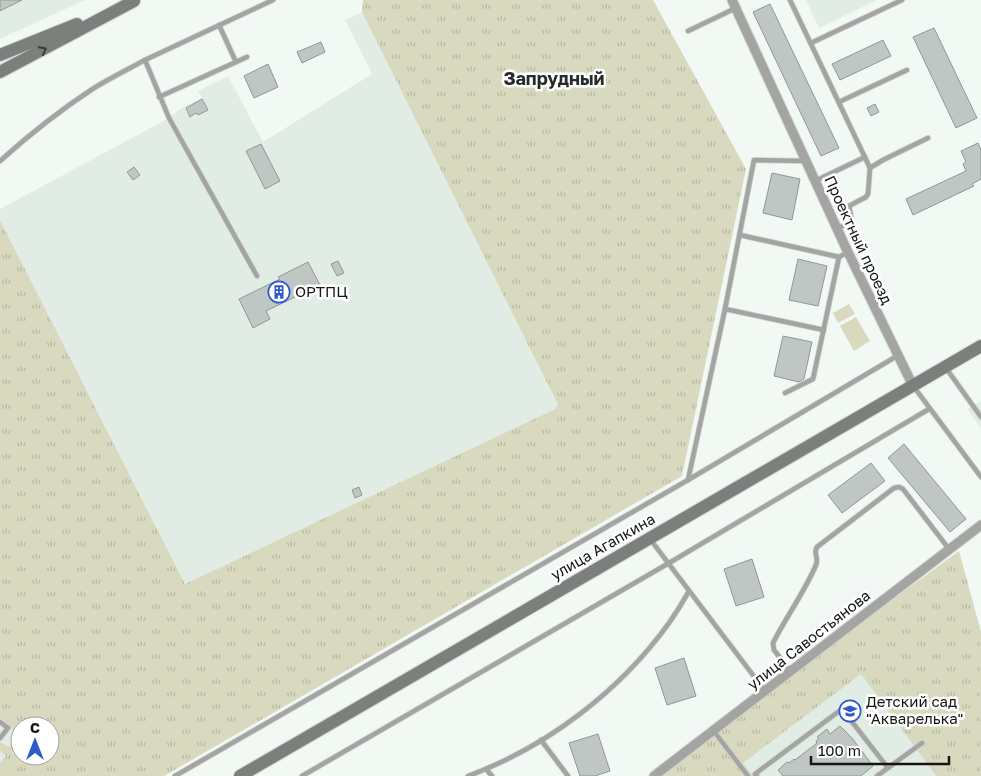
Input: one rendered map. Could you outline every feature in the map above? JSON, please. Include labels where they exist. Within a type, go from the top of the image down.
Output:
[{"type":"main road","points":[[0,55],[135,0]]},
{"type":"main road","points":[[0,72],[135,0]]},
{"type":"main road","name":"улица Агапкина","points":[[240,776],[981,346]]},
{"type":"street","name":"Проектный проезд","points":[[735,3],[837,229],[913,386]]},
{"type":"street","name":"улица Савостьянова","points":[[654,776],[981,525]]},
{"type":"lane","points":[[0,161],[22,141],[92,90],[144,60],[273,0]]},
{"type":"lane","points":[[790,0],[870,168],[868,194],[849,206],[852,222],[837,229]]},
{"type":"lane","points":[[811,43],[902,0]]},
{"type":"lane","points":[[688,31],[735,3]]},
{"type":"lane","points":[[219,25],[236,62]]},
{"type":"lane","points":[[160,97],[247,56]]},
{"type":"lane","points":[[144,60],[160,97],[187,150],[257,276]]},
{"type":"lane","points":[[839,102],[907,70]]},
{"type":"lane","points":[[870,168],[928,138]]},
{"type":"lane","points":[[815,181],[865,157]]},
{"type":"lane","points":[[688,480],[725,309],[754,160],[806,161]]},
{"type":"lane","points":[[740,235],[839,257],[848,252]]},
{"type":"lane","points":[[785,393],[813,379],[839,257]]},
{"type":"lane","points":[[725,309],[824,330]]},
{"type":"lane","points":[[175,776],[688,480],[897,356]]},
{"type":"lane","points":[[946,367],[981,417]]},
{"type":"lane","name":"Проектный проезд","points":[[913,386],[981,478]]},
{"type":"lane","points":[[302,776],[309,774],[929,410]]},
{"type":"lane","points":[[790,672],[774,650],[772,646],[774,641],[790,616],[817,563],[816,549],[863,511],[894,488],[901,487],[950,549]]},
{"type":"lane","points":[[650,538],[765,691]]},
{"type":"lane","points":[[468,776],[486,769],[541,740],[583,711],[629,670],[669,623],[689,591]]},
{"type":"lane","points":[[755,775],[842,709],[888,768]]},
{"type":"lane","points":[[0,722],[8,728],[0,738]]},
{"type":"lane","points":[[713,730],[748,776]]},
{"type":"lane","points":[[541,740],[568,776]]},
{"type":"lane","points":[[877,776],[922,742]]},
{"type":"lane","points":[[486,769],[492,776]]},
{"type":"shaded area","points":[[0,0],[85,0],[0,39]]},
{"type":"shaded area","points":[[806,0],[877,0],[819,28]]},
{"type":"shaded area","points":[[362,12],[558,405],[555,409],[185,584],[0,220],[0,209],[169,118],[180,109],[202,98],[198,91],[228,76],[263,142],[372,74],[345,20]]},
{"type":"shaded area","points":[[981,401],[981,428],[967,409]]},
{"type":"shaded area","name":"Детский сад \"Акварелька\"","points":[[861,674],[936,776],[753,776],[743,763]]},
{"type":"shaded area","points":[[0,717],[10,725],[10,764],[0,771]]},
{"type":"green space","points":[[363,0],[653,0],[746,169],[682,476],[164,776],[0,776],[0,763],[6,756],[0,751],[0,742],[10,746],[10,766],[60,766],[60,716],[10,716],[10,727],[0,719],[0,220],[185,584],[555,409],[558,405],[362,12]]},
{"type":"green space","points":[[849,304],[855,314],[838,323],[833,313]]},
{"type":"green space","points":[[856,317],[870,341],[854,351],[840,326]]},
{"type":"green space","points":[[959,551],[981,632],[981,776],[936,776],[861,674],[743,763],[753,776],[662,776],[858,625]]},
{"type":"building","points":[[0,0],[22,0],[0,11]]},
{"type":"building","points":[[770,4],[839,148],[821,156],[753,12]]},
{"type":"building","points":[[934,28],[977,118],[956,128],[913,37]]},
{"type":"building","points":[[883,40],[891,56],[840,80],[832,64]]},
{"type":"building","points":[[321,42],[325,52],[302,63],[297,52]]},
{"type":"building","points":[[268,64],[278,87],[254,98],[244,76]]},
{"type":"building","points":[[202,99],[208,110],[198,115],[196,113],[190,117],[186,108]]},
{"type":"building","points":[[875,104],[879,112],[871,116],[867,108]]},
{"type":"building","points":[[978,143],[981,150],[981,179],[972,184],[974,186],[913,215],[906,199],[966,171],[963,164],[966,162],[961,151]]},
{"type":"building","points":[[261,144],[280,181],[265,189],[246,151]]},
{"type":"building","points":[[134,167],[140,175],[133,180],[127,172]]},
{"type":"building","points":[[772,173],[800,179],[792,220],[763,213]]},
{"type":"building","points":[[798,259],[827,266],[818,306],[789,300]]},
{"type":"building","points":[[338,261],[344,273],[337,276],[331,264]]},
{"type":"building","name":"ОРТПЦ","points":[[308,262],[320,285],[266,311],[270,319],[253,328],[239,299],[280,279],[278,277]]},
{"type":"building","points":[[783,336],[812,342],[804,379],[799,382],[774,376]]},
{"type":"building","points":[[904,444],[966,519],[950,532],[888,458]]},
{"type":"building","points":[[871,463],[885,481],[842,513],[828,495]]},
{"type":"building","points":[[359,487],[362,495],[355,498],[352,490]]},
{"type":"building","points":[[752,559],[764,597],[736,606],[724,569]]},
{"type":"building","points":[[684,658],[696,696],[667,705],[655,668]]},
{"type":"building","points":[[840,726],[852,738],[873,766],[861,776],[783,776],[778,770],[817,743],[816,741],[819,739],[817,737],[827,729],[830,734]]},
{"type":"building","points":[[598,734],[610,771],[595,776],[580,776],[569,743]]},
{"type":"place","name":"ОРТПЦ","points":[[279,292]]},
{"type":"place","name":"Детский сад \"Акварелька\"","points":[[850,711]]},
{"type":"district","name":"Запрудный","points":[[554,79]]}]
